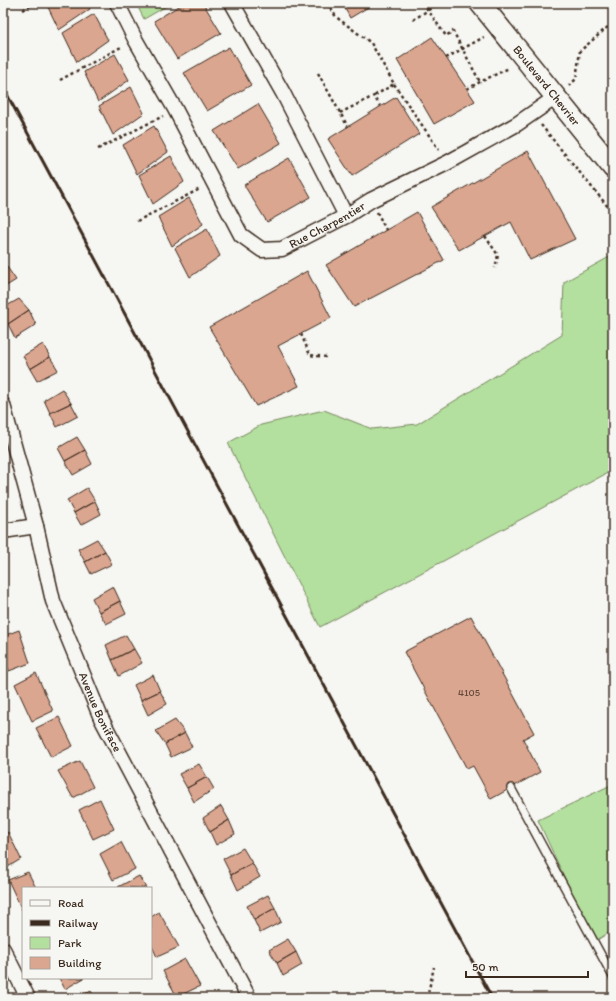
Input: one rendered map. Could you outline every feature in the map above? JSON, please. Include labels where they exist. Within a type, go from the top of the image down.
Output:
[{"type":"street","name":"Rue Charpentier","points":[[117,3],[241,235],[262,250],[282,249],[346,216],[371,200],[447,163],[532,114],[562,91]]},
{"type":"street","points":[[232,3],[283,93],[346,216]]},
{"type":"street","name":"Boulevard Chevrier","points":[[480,3],[527,60],[562,91],[613,168]]},
{"type":"street","name":"Avenue Boniface","points":[[3,405],[36,526],[53,601],[100,718],[249,998]]},
{"type":"street","points":[[3,532],[36,526]]},
{"type":"street","points":[[3,949],[28,998]]},
{"type":"lane","points":[[511,788],[613,977]]},
{"type":"path","points":[[22,10],[34,3]]},
{"type":"path","points":[[328,3],[336,17],[371,43],[394,84],[440,150]]},
{"type":"path","points":[[423,3],[446,36],[453,31],[480,82]]},
{"type":"path","points":[[413,20],[439,3]]},
{"type":"path","points":[[562,91],[576,79],[580,51],[613,23]]},
{"type":"path","points":[[446,58],[500,28]]},
{"type":"path","points":[[60,80],[135,39]]},
{"type":"path","points":[[467,89],[527,60]]},
{"type":"path","points":[[318,73],[348,126]]},
{"type":"path","points":[[340,113],[394,84]]},
{"type":"path","points":[[374,96],[380,106]]},
{"type":"path","points":[[98,149],[175,110]]},
{"type":"path","points":[[532,114],[613,213]]},
{"type":"path","points":[[137,221],[213,182]]},
{"type":"path","points":[[485,236],[498,255],[495,268]]},
{"type":"path","points":[[301,334],[310,355],[326,357]]},
{"type":"path","points":[[427,998],[434,967]]},
{"type":"green space","points":[[136,3],[172,3],[144,19]]},
{"type":"green space","points":[[613,255],[613,470],[320,627],[228,443],[261,425],[324,410],[372,429],[417,424],[562,335],[564,282]]},
{"type":"green space","points":[[613,784],[613,930],[594,942],[538,820]]},
{"type":"building","points":[[46,3],[87,3],[90,9],[59,30]]},
{"type":"building","points":[[184,3],[203,3],[221,33],[177,59],[154,21]]},
{"type":"building","points":[[342,3],[375,3],[350,18]]},
{"type":"building","points":[[94,14],[108,40],[77,62],[63,33]]},
{"type":"building","points":[[432,37],[475,101],[434,124],[397,60]]},
{"type":"building","points":[[229,47],[251,85],[207,111],[184,73]]},
{"type":"building","points":[[115,54],[129,80],[98,102],[84,72]]},
{"type":"building","points":[[131,87],[144,113],[113,135],[99,106]]},
{"type":"building","points":[[396,97],[419,134],[352,176],[328,139]]},
{"type":"building","points":[[258,104],[281,143],[238,169],[214,131]]},
{"type":"building","points":[[154,126],[168,152],[137,174],[123,145]]},
{"type":"building","points":[[528,151],[575,239],[530,260],[511,222],[459,250],[431,207]]},
{"type":"building","points":[[171,156],[184,182],[153,204],[139,175]]},
{"type":"building","points":[[289,158],[311,197],[267,222],[244,185]]},
{"type":"building","points":[[189,198],[203,224],[172,246],[158,217]]},
{"type":"building","points":[[417,212],[444,260],[354,307],[326,265]]},
{"type":"building","points":[[207,229],[220,256],[190,277],[175,248]]},
{"type":"building","points":[[7,267],[16,280],[3,288],[3,269]]},
{"type":"building","points":[[307,271],[331,318],[278,346],[299,386],[256,406],[209,327]]},
{"type":"building","points":[[19,299],[29,310],[8,324],[3,315],[3,308]]},
{"type":"building","points":[[29,310],[36,325],[15,338],[8,324]]},
{"type":"building","points":[[43,344],[50,357],[30,369],[23,356]]},
{"type":"building","points":[[50,357],[58,370],[37,381],[30,369]]},
{"type":"building","points":[[62,389],[71,403],[50,413],[44,400]]},
{"type":"building","points":[[71,403],[78,416],[57,427],[50,413]]},
{"type":"building","points":[[77,437],[85,450],[65,461],[58,448]]},
{"type":"building","points":[[85,450],[92,464],[73,475],[65,461]]},
{"type":"building","points":[[87,488],[95,501],[74,513],[67,500]]},
{"type":"building","points":[[95,501],[101,514],[81,525],[74,513]]},
{"type":"building","points":[[97,539],[105,551],[85,562],[78,549]]},
{"type":"building","points":[[105,551],[112,564],[91,574],[85,562]]},
{"type":"building","points":[[113,586],[120,601],[99,612],[92,598]]},
{"type":"building","points":[[120,601],[126,614],[106,624],[99,612]]},
{"type":"building","points":[[471,616],[534,733],[523,739],[540,772],[491,799],[473,766],[467,769],[404,652]]},
{"type":"building","points":[[19,630],[30,663],[9,671],[3,655],[3,636]]},
{"type":"building","points":[[126,635],[134,649],[112,660],[106,645]]},
{"type":"building","points":[[134,649],[142,663],[119,676],[112,660]]},
{"type":"building","points":[[36,673],[53,711],[32,721],[15,684]]},
{"type":"building","points":[[153,675],[160,691],[141,700],[134,685]]},
{"type":"building","points":[[160,691],[167,704],[148,715],[141,700]]},
{"type":"building","points":[[59,717],[73,746],[51,757],[36,728]]},
{"type":"building","points":[[175,720],[185,733],[165,744],[156,731]]},
{"type":"building","points":[[185,733],[192,747],[171,757],[165,744]]},
{"type":"building","points":[[80,761],[93,787],[73,798],[58,771]]},
{"type":"building","points":[[199,764],[207,777],[187,788],[179,774]]},
{"type":"building","points":[[207,777],[214,789],[194,802],[187,788]]},
{"type":"building","points":[[100,799],[114,829],[93,839],[79,810]]},
{"type":"building","points":[[221,806],[229,820],[210,832],[203,818]]},
{"type":"building","points":[[229,820],[235,834],[216,845],[210,832]]},
{"type":"building","points":[[8,832],[21,859],[3,870],[3,835]]},
{"type":"building","points":[[121,842],[135,869],[113,880],[100,854]]},
{"type":"building","points":[[243,848],[252,863],[231,875],[223,859]]},
{"type":"building","points":[[252,863],[260,877],[238,890],[231,875]]},
{"type":"building","points":[[28,872],[36,887],[22,887],[22,910],[8,880]]},
{"type":"building","points":[[139,876],[145,887],[118,887]]},
{"type":"building","points":[[268,895],[275,908],[254,920],[247,906]]},
{"type":"building","points":[[275,908],[281,922],[260,933],[254,920]]},
{"type":"building","points":[[159,912],[179,947],[157,957],[152,946],[152,916]]},
{"type":"building","points":[[288,939],[296,952],[277,963],[269,950]]},
{"type":"building","points":[[296,952],[302,965],[283,976],[277,963]]},
{"type":"building","points":[[185,959],[200,986],[177,997],[163,971]]},
{"type":"building","points":[[60,979],[82,979],[65,989]]},
{"type":"building","points":[[91,991],[95,998],[76,998]]},
{"type":"railway","points":[[3,87],[492,998]]}]
